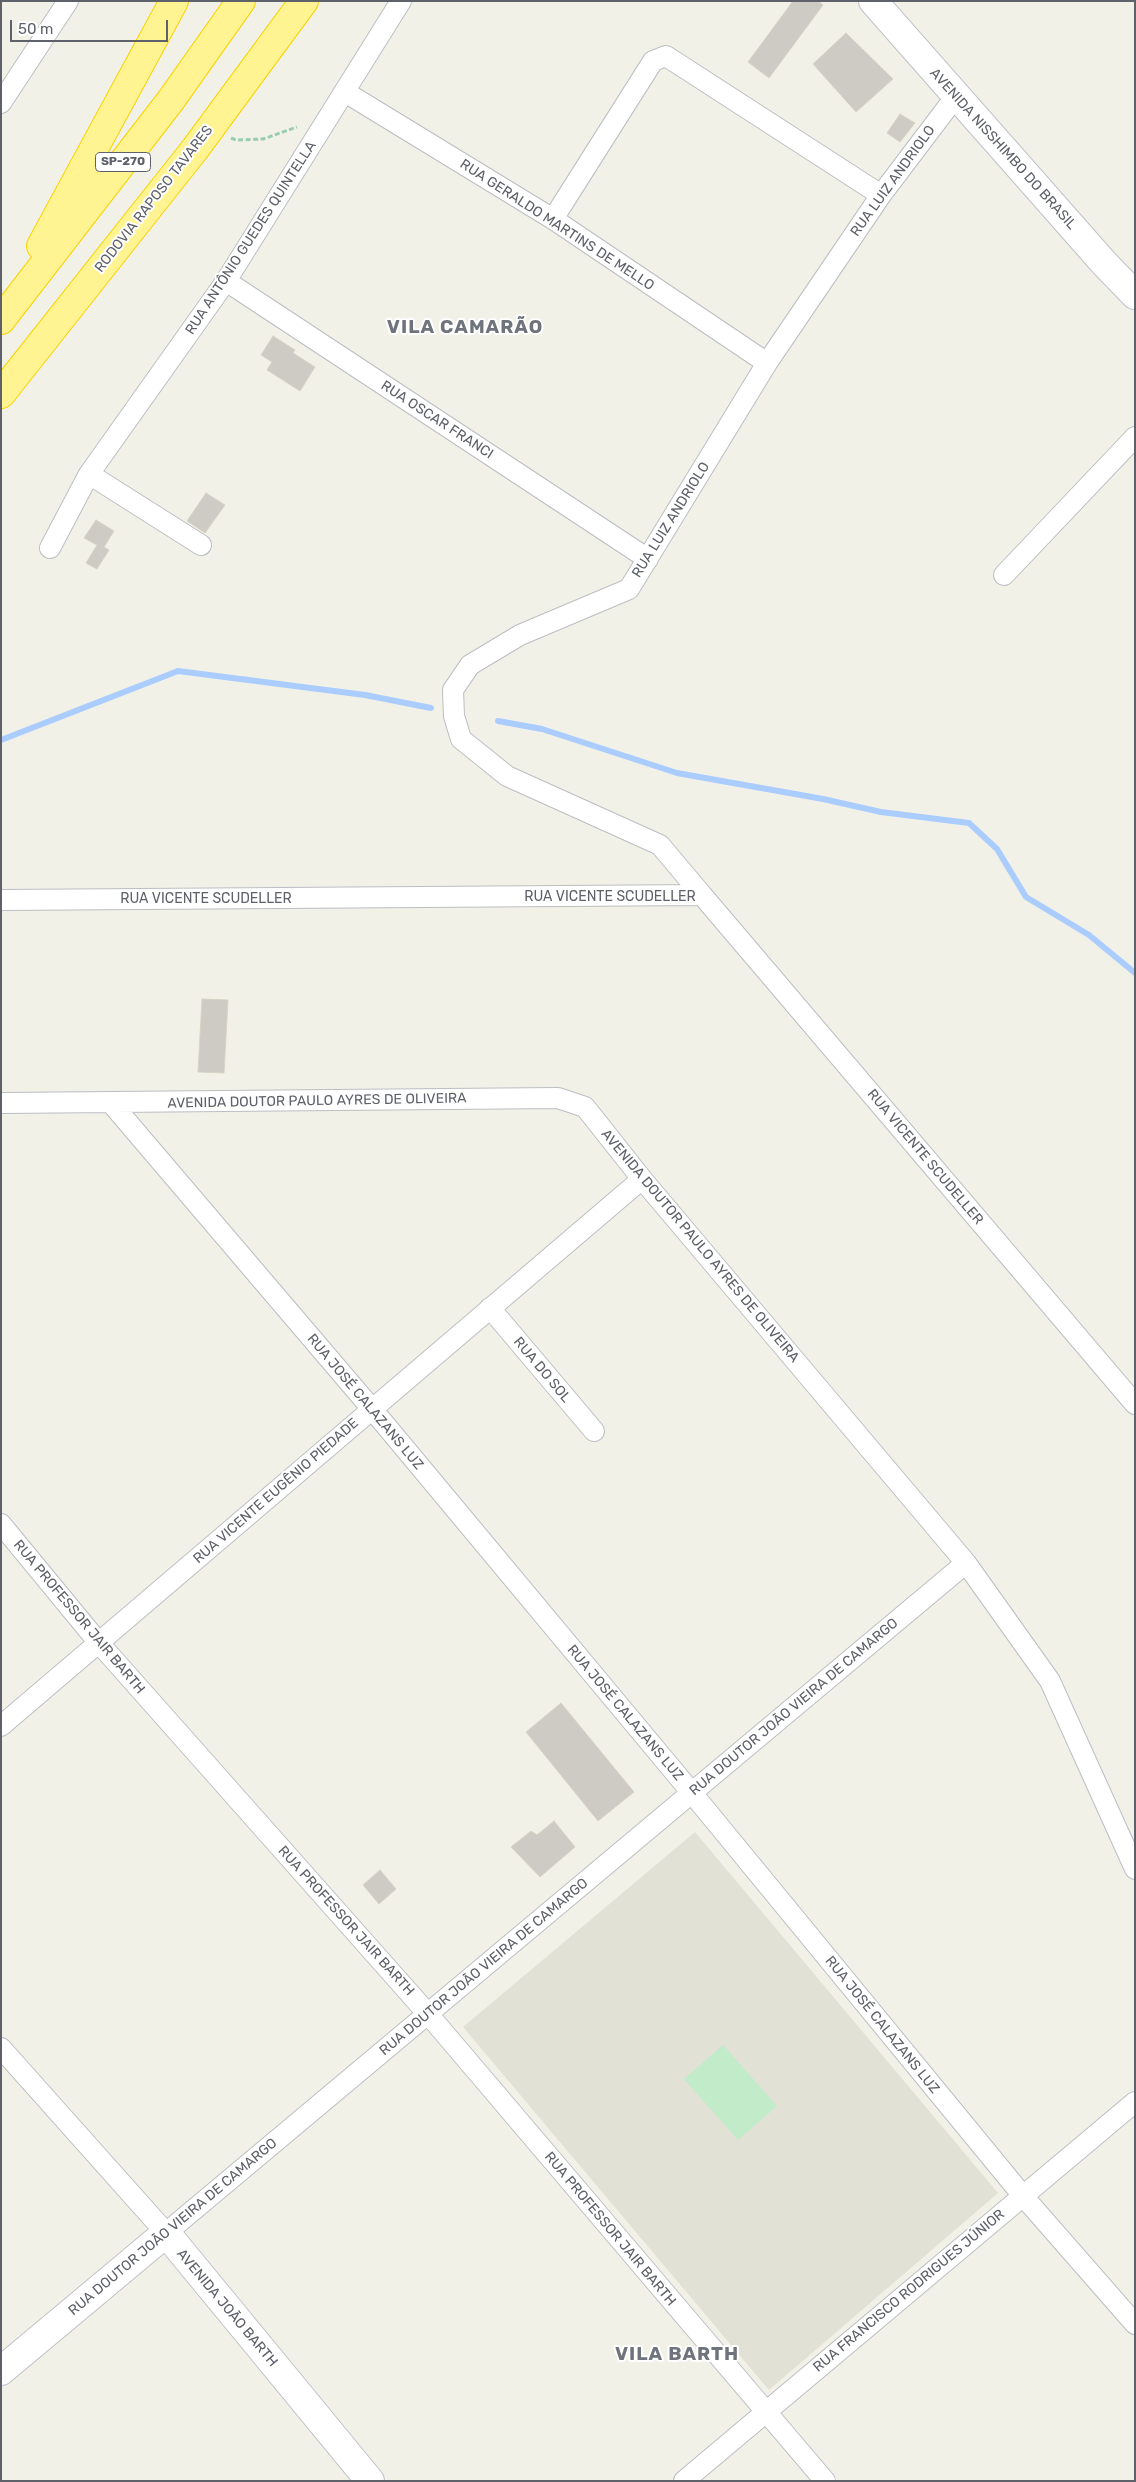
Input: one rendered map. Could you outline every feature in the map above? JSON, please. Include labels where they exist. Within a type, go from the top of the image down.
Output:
[{"type":"highway","points":[[2,318],[174,1]]},
{"type":"highway","name":"SP-270","points":[[2,318],[171,100],[241,1]]},
{"type":"highway","name":"RODOVIA RAPOSO TAVARES","points":[[1,394],[210,128],[304,1]]},
{"type":"main road","name":"AVENIDA NISSHIMBO DO BRASIL","points":[[873,1],[1135,295]]},
{"type":"main road","name":"RUA DOUTOR JOÃO VIEIRA DE CAMARGO","points":[[1,2371],[166,2233]]},
{"type":"main road","name":"AVENIDA JOÃO BARTH","points":[[166,2233],[370,2481]]},
{"type":"street","points":[[1,103],[68,1]]},
{"type":"street","name":"RUA ANTÔNIO GUEDES QUINTELLA","points":[[50,548],[89,474],[226,282],[401,1]]},
{"type":"street","points":[[553,219],[653,61],[666,56],[881,195]]},
{"type":"street","name":"RUA GERALDO MARTINS DE MELLO","points":[[345,92],[553,219],[767,363]]},
{"type":"street","name":"RUA LUIZ ANDRIOLO","points":[[702,895],[660,845],[507,776],[461,739],[454,716],[453,690],[470,665],[520,635],[629,589],[767,363],[881,195],[956,96]]},
{"type":"street","name":"RUA OSCAR FRANCI","points":[[226,282],[648,559]]},
{"type":"street","points":[[1004,575],[1135,437]]},
{"type":"street","points":[[89,474],[201,545]]},
{"type":"street","name":"RUA VICENTE SCUDELLER","points":[[1,900],[702,895],[1135,1404]]},
{"type":"street","name":"AVENIDA DOUTOR PAULO AYRES DE OLIVEIRA","points":[[1,1103],[112,1104],[558,1098],[585,1107],[642,1179],[966,1563],[1050,1681],[1135,1869]]},
{"type":"street","name":"RUA JOSÉ CALAZANS LUZ","points":[[112,1104],[372,1409],[692,1793],[1023,2196],[1135,2324]]},
{"type":"street","name":"RUA VICENTE EUGÊNIO PIEDADE","points":[[1,1726],[642,1179]]},
{"type":"street","name":"RUA DO SOL","points":[[490,1308],[594,1431]]},
{"type":"street","name":"RUA PROFESSOR JAIR BARTH","points":[[1,1524],[99,1643],[428,2014],[765,2413],[825,2481]]},
{"type":"street","name":"RUA DOUTOR JOÃO VIEIRA DE CAMARGO","points":[[166,2233],[966,1563]]},
{"type":"street","name":"AVENIDA JOÃO BARTH","points":[[1,2048],[166,2233]]},
{"type":"street","name":"RUA FRANCISCO RODRIGUES JÚNIOR","points":[[684,2481],[1135,2102]]},
{"type":"path","points":[[210,128],[236,140],[263,139],[300,126]]},
{"type":"shaded area","points":[[695,1832],[998,2193],[769,2390],[463,2027]]},
{"type":"green space","points":[[723,2045],[777,2106],[738,2140],[684,2079]]},
{"type":"building","points":[[793,1],[818,1],[823,5],[769,78],[748,62]]},
{"type":"building","points":[[846,33],[893,79],[856,112],[813,64]]},
{"type":"building","points":[[900,114],[915,123],[900,142],[887,133]]},
{"type":"building","points":[[273,336],[295,350],[293,353],[315,367],[300,391],[267,370],[272,362],[261,355]]},
{"type":"building","points":[[206,493],[225,505],[205,533],[187,521]]},
{"type":"building","points":[[96,520],[114,531],[104,547],[109,550],[97,569],[86,563],[97,545],[84,538]]},
{"type":"building","points":[[202,999],[228,1000],[224,1073],[198,1072]]},
{"type":"building","points":[[561,1703],[634,1792],[598,1821],[526,1732]]},
{"type":"building","points":[[554,1821],[575,1847],[540,1877],[511,1847],[531,1831],[537,1835]]},
{"type":"building","points":[[380,1870],[396,1889],[379,1904],[363,1885]]},
{"type":"waterway","points":[[1,740],[178,671],[365,695],[431,708]]},
{"type":"waterway","points":[[498,721],[542,729],[677,773],[823,799],[881,812],[969,823],[997,849],[1026,897],[1089,935],[1135,973]]},
{"type":"district","name":"VILA CAMARÃO","points":[[465,328]]},
{"type":"district","name":"VILA BARTH","points":[[677,2355]]}]
